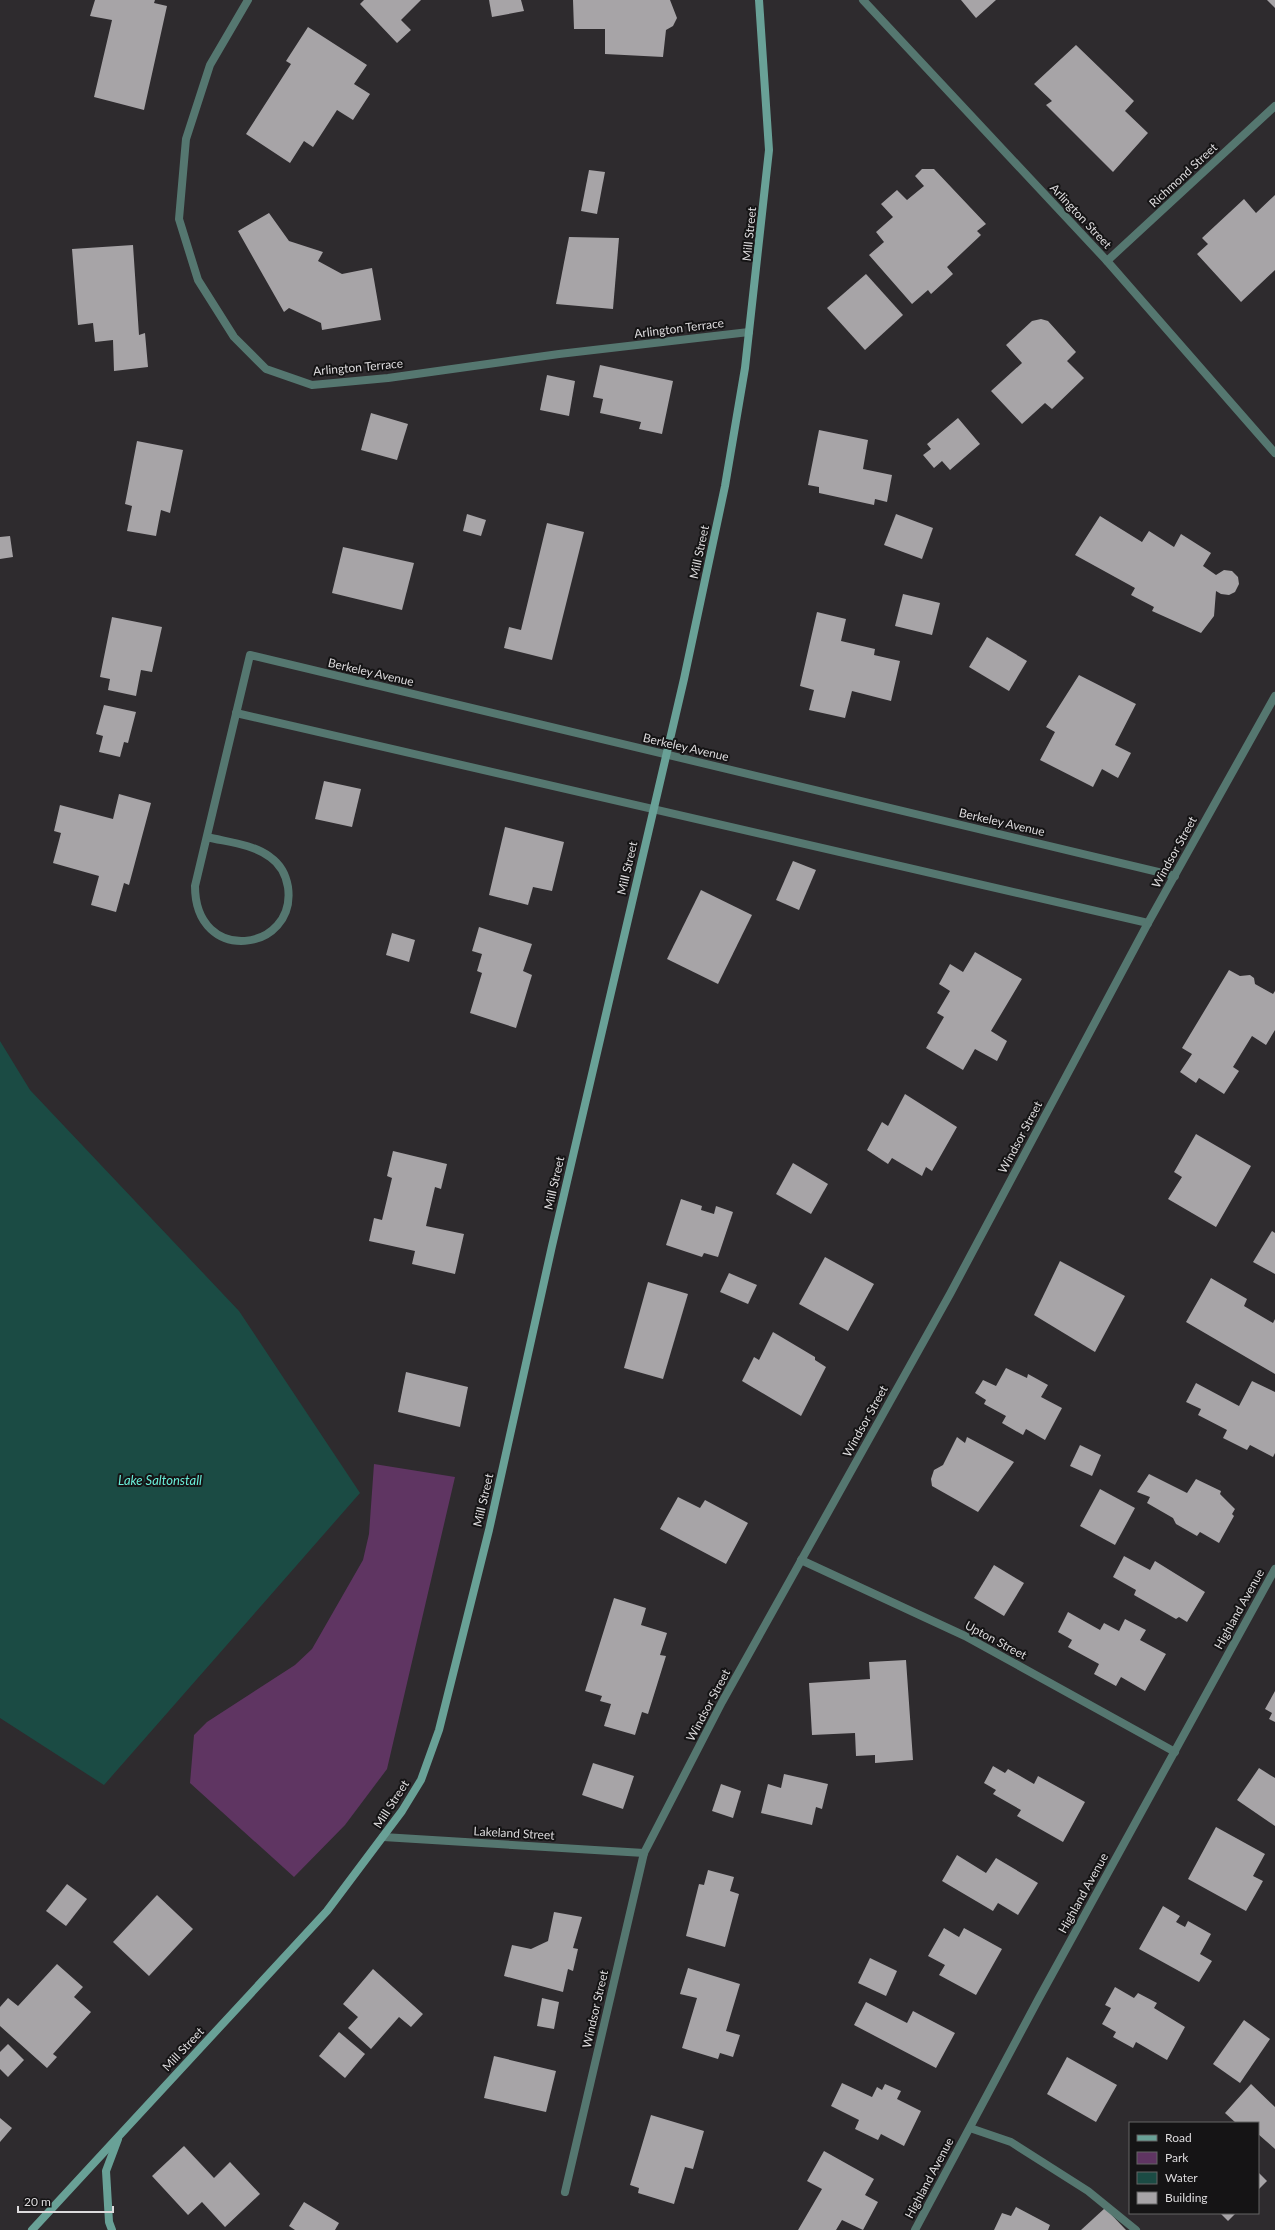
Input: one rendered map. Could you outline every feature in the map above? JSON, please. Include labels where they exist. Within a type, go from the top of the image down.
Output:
[{"type":"main road","name":"Mill Street","points":[[32,2230],[327,1911],[383,1837],[421,1780],[439,1730],[453,1681],[666,754],[725,486],[749,332],[769,150],[759,0]]},
{"type":"main road","points":[[112,2230],[109,2222],[106,2171],[119,2136]]},
{"type":"street","name":"Arlington Terrace","points":[[248,0],[210,65],[186,139],[179,219],[198,280],[234,337],[266,369],[312,385],[388,378],[567,353],[749,332]]},
{"type":"street","name":"Arlington Street","points":[[863,0],[1106,261],[1275,453]]},
{"type":"street","name":"Richmond Street","points":[[1106,261],[1275,106]]},
{"type":"street","name":"Berkeley Avenue","points":[[207,837],[258,850],[271,857],[281,868],[287,882],[289,896],[288,903],[279,924],[268,934],[240,942],[226,938],[211,930],[201,918],[195,902],[195,886],[250,655],[1175,876]]},
{"type":"street","name":"Windsor Street","points":[[565,2192],[644,1853],[722,1702],[950,1294],[1148,923],[1275,696]]},
{"type":"street","points":[[236,713],[1148,923]]},
{"type":"street","name":"Upton Street","points":[[801,1560],[964,1636],[1175,1752]]},
{"type":"street","name":"Highland Avenue","points":[[915,2230],[1275,1569]]},
{"type":"street","name":"Lakeland Street","points":[[383,1837],[644,1853]]},
{"type":"street","points":[[970,2128],[1011,2142],[1088,2191],[1136,2230]]},
{"type":"green space","points":[[374,1464],[455,1477],[387,1769],[345,1825],[294,1877],[190,1783],[194,1735],[207,1722],[295,1665],[312,1649],[363,1560],[369,1534]]},
{"type":"water","name":"Lake Saltonstall","points":[[0,1041],[30,1090],[239,1311],[360,1493],[104,1785],[0,1718]]},
{"type":"building","points":[[95,0],[155,0],[154,3],[167,6],[144,110],[94,97],[112,20],[90,16]]},
{"type":"building","points":[[364,0],[421,0],[401,20],[411,30],[397,43],[360,4]]},
{"type":"building","points":[[489,0],[521,0],[524,11],[492,17]]},
{"type":"building","points":[[573,0],[670,0],[677,18],[673,26],[666,30],[663,57],[605,54],[605,29],[574,29]]},
{"type":"building","points":[[961,0],[996,0],[976,18]]},
{"type":"building","points":[[1267,0],[1275,0],[1275,8]]},
{"type":"building","points":[[308,27],[367,65],[354,84],[370,94],[353,120],[337,110],[313,147],[304,141],[290,163],[246,134],[291,64],[286,61]]},
{"type":"building","points":[[1076,45],[1134,101],[1125,111],[1148,133],[1113,172],[1046,105],[1052,101],[1034,84]]},
{"type":"building","points":[[922,169],[934,169],[986,224],[977,231],[981,235],[947,267],[953,274],[931,294],[928,290],[912,304],[869,255],[884,242],[876,232],[893,217],[881,204],[897,190],[907,200],[924,186],[915,176]]},
{"type":"building","points":[[589,170],[605,172],[597,214],[581,211]]},
{"type":"building","points":[[1275,195],[1275,270],[1241,302],[1197,254],[1208,244],[1202,238],[1244,199],[1256,213]]},
{"type":"building","points":[[269,213],[289,241],[323,252],[318,261],[342,274],[372,268],[381,320],[322,330],[321,323],[289,308],[284,312],[238,231]]},
{"type":"building","points":[[569,237],[619,238],[613,309],[556,304]]},
{"type":"building","points":[[133,245],[139,335],[145,333],[148,367],[114,371],[113,340],[95,342],[93,323],[78,325],[72,249]]},
{"type":"building","points":[[866,274],[903,315],[865,350],[827,308]]},
{"type":"building","points":[[1041,319],[1048,321],[1076,352],[1067,361],[1084,378],[1052,409],[1045,403],[1022,424],[991,391],[1022,363],[1006,345],[1032,321]]},
{"type":"building","points":[[600,365],[673,381],[662,434],[639,429],[641,422],[600,413],[603,399],[593,397]]},
{"type":"building","points":[[547,375],[575,381],[569,416],[540,410]]},
{"type":"building","points":[[371,413],[408,424],[397,460],[361,450]]},
{"type":"building","points":[[958,418],[980,444],[950,470],[942,461],[934,468],[923,455],[931,449],[927,444]]},
{"type":"building","points":[[819,430],[868,440],[863,469],[892,475],[887,502],[875,499],[874,505],[819,493],[819,487],[808,485]]},
{"type":"building","points":[[137,441],[183,450],[170,513],[161,510],[156,536],[127,531],[132,506],[125,504]]},
{"type":"building","points":[[467,514],[486,520],[481,536],[463,531]]},
{"type":"building","points":[[896,514],[933,528],[922,559],[884,545]]},
{"type":"building","points":[[1100,516],[1142,542],[1149,531],[1174,547],[1181,534],[1211,553],[1203,566],[1216,575],[1224,570],[1232,571],[1238,577],[1239,584],[1235,592],[1229,595],[1221,594],[1216,591],[1214,616],[1201,633],[1152,611],[1154,607],[1131,595],[1135,588],[1075,555]]},
{"type":"building","points":[[547,523],[584,532],[552,660],[504,648],[509,627],[521,630]]},
{"type":"building","points":[[10,536],[13,557],[0,559],[0,537]]},
{"type":"building","points":[[343,547],[414,563],[402,610],[332,593]]},
{"type":"building","points":[[903,594],[940,603],[932,635],[895,626]]},
{"type":"building","points":[[817,612],[846,619],[841,641],[875,649],[874,655],[900,661],[891,701],[852,691],[845,718],[809,710],[814,690],[800,686]]},
{"type":"building","points":[[112,617],[162,627],[152,672],[141,670],[136,696],[108,690],[110,679],[100,677]]},
{"type":"building","points":[[987,637],[1027,661],[1009,691],[969,667]]},
{"type":"building","points":[[1079,675],[1136,704],[1115,745],[1131,753],[1118,778],[1102,769],[1093,787],[1040,760],[1055,732],[1046,727]]},
{"type":"building","points":[[104,705],[136,712],[128,743],[124,742],[120,757],[99,752],[103,736],[96,734]]},
{"type":"building","points":[[324,781],[361,789],[352,827],[315,819]]},
{"type":"building","points":[[119,794],[151,803],[129,885],[124,883],[116,912],[91,905],[99,876],[53,863],[61,833],[54,831],[60,805],[113,819]]},
{"type":"building","points":[[505,827],[564,842],[552,891],[533,887],[528,905],[489,895]]},
{"type":"building","points":[[793,861],[816,870],[799,910],[776,900]]},
{"type":"building","points":[[701,890],[752,915],[718,984],[667,959]]},
{"type":"building","points":[[479,927],[532,944],[523,971],[532,975],[516,1028],[470,1013],[482,973],[477,971],[482,954],[472,951]]},
{"type":"building","points":[[392,933],[415,940],[409,962],[386,955]]},
{"type":"building","points":[[975,952],[1022,979],[991,1031],[1007,1041],[997,1061],[975,1049],[963,1070],[926,1048],[944,1017],[937,1013],[950,991],[939,984],[950,964],[963,972]]},
{"type":"building","points":[[1229,970],[1240,976],[1250,975],[1254,978],[1255,984],[1273,994],[1275,991],[1275,1030],[1266,1045],[1252,1036],[1233,1067],[1239,1071],[1224,1094],[1199,1078],[1196,1083],[1180,1072],[1192,1054],[1182,1048]]},
{"type":"building","points":[[905,1094],[957,1127],[932,1171],[926,1167],[922,1176],[892,1158],[888,1164],[867,1150],[882,1122],[888,1126]]},
{"type":"building","points":[[1196,1134],[1251,1166],[1216,1227],[1168,1199],[1182,1177],[1174,1172]]},
{"type":"building","points":[[393,1151],[447,1164],[441,1189],[435,1187],[426,1226],[464,1234],[455,1274],[412,1264],[415,1251],[369,1241],[374,1218],[382,1220],[392,1178],[387,1176]]},
{"type":"building","points":[[793,1163],[828,1184],[811,1214],[776,1194]]},
{"type":"building","points":[[681,1199],[702,1206],[701,1210],[714,1214],[716,1206],[733,1212],[718,1257],[704,1253],[702,1257],[666,1245]]},
{"type":"building","points":[[1272,1231],[1275,1233],[1275,1274],[1253,1262]]},
{"type":"building","points":[[825,1257],[874,1284],[848,1331],[799,1304]]},
{"type":"building","points":[[1060,1261],[1125,1296],[1095,1352],[1034,1315]]},
{"type":"building","points":[[729,1273],[757,1285],[748,1304],[720,1292]]},
{"type":"building","points":[[1211,1278],[1247,1299],[1244,1306],[1273,1323],[1275,1319],[1275,1374],[1186,1322]]},
{"type":"building","points":[[648,1282],[688,1294],[663,1379],[624,1368]]},
{"type":"building","points":[[773,1332],[815,1357],[815,1360],[826,1367],[801,1416],[742,1381],[754,1357],[759,1360]]},
{"type":"building","points":[[1006,1368],[1027,1378],[1028,1374],[1048,1385],[1041,1397],[1062,1408],[1045,1440],[1026,1429],[1023,1435],[1002,1423],[1006,1416],[984,1404],[986,1400],[975,1393],[983,1380],[996,1386]]},
{"type":"building","points":[[406,1372],[468,1387],[460,1427],[398,1412]]},
{"type":"building","points":[[1252,1381],[1275,1392],[1275,1453],[1273,1457],[1250,1445],[1247,1450],[1223,1438],[1227,1430],[1198,1415],[1201,1409],[1186,1402],[1196,1383],[1239,1406]]},
{"type":"building","points":[[957,1437],[965,1443],[967,1437],[1014,1462],[978,1512],[932,1486],[931,1479],[934,1470],[943,1465]]},
{"type":"building","points":[[1080,1445],[1101,1455],[1092,1476],[1070,1466]]},
{"type":"building","points":[[1149,1474],[1187,1493],[1196,1479],[1221,1491],[1220,1494],[1235,1509],[1232,1514],[1234,1516],[1219,1543],[1200,1532],[1197,1536],[1176,1524],[1173,1518],[1147,1503],[1150,1497],[1137,1492]]},
{"type":"building","points":[[1100,1489],[1135,1508],[1115,1545],[1080,1526]]},
{"type":"building","points":[[678,1497],[700,1508],[705,1500],[748,1523],[726,1564],[660,1529]]},
{"type":"building","points":[[1124,1556],[1150,1570],[1155,1561],[1205,1592],[1187,1622],[1179,1617],[1176,1619],[1134,1595],[1136,1590],[1113,1577]]},
{"type":"building","points":[[994,1565],[1024,1583],[1004,1616],[974,1598]]},
{"type":"building","points":[[614,1598],[646,1608],[641,1625],[667,1633],[660,1655],[666,1656],[648,1714],[642,1712],[635,1735],[604,1726],[611,1704],[600,1701],[602,1696],[585,1691]]},
{"type":"building","points":[[1068,1612],[1100,1630],[1104,1623],[1119,1631],[1125,1619],[1146,1630],[1140,1640],[1166,1654],[1145,1691],[1121,1677],[1116,1686],[1094,1674],[1099,1664],[1068,1647],[1072,1640],[1058,1632]]},
{"type":"building","points":[[906,1660],[913,1760],[875,1763],[875,1755],[856,1756],[855,1733],[812,1735],[809,1683],[870,1679],[869,1662]]},
{"type":"building","points":[[1275,1691],[1275,1722],[1269,1719],[1272,1713],[1265,1709]]},
{"type":"building","points":[[593,1763],[634,1776],[623,1809],[582,1795]]},
{"type":"building","points":[[993,1766],[1005,1773],[1008,1769],[1034,1784],[1038,1776],[1085,1802],[1063,1842],[1017,1816],[1021,1810],[993,1794],[996,1790],[984,1783]]},
{"type":"building","points":[[1259,1768],[1275,1778],[1275,1826],[1237,1800]]},
{"type":"building","points":[[784,1774],[828,1784],[822,1809],[816,1807],[812,1825],[761,1813],[768,1784],[781,1788]]},
{"type":"building","points":[[721,1784],[741,1791],[733,1818],[712,1811]]},
{"type":"building","points":[[1216,1827],[1265,1854],[1253,1876],[1263,1881],[1246,1911],[1188,1879]]},
{"type":"building","points":[[957,1855],[986,1873],[996,1858],[1038,1883],[1018,1915],[998,1903],[993,1911],[942,1881]]},
{"type":"building","points":[[708,1870],[734,1877],[730,1891],[739,1894],[725,1947],[686,1936],[699,1884],[704,1885]]},
{"type":"building","points":[[67,1884],[87,1899],[66,1926],[46,1911]]},
{"type":"building","points":[[157,1895],[193,1929],[149,1976],[113,1942]]},
{"type":"building","points":[[1163,1906],[1180,1916],[1176,1922],[1185,1927],[1188,1921],[1211,1934],[1200,1954],[1212,1961],[1199,1982],[1139,1949]]},
{"type":"building","points":[[554,1912],[582,1917],[573,1948],[578,1949],[573,1971],[568,1969],[563,1992],[504,1976],[512,1945],[531,1949],[548,1941]]},
{"type":"building","points":[[944,1928],[959,1937],[964,1928],[1002,1949],[976,1995],[939,1975],[945,1965],[928,1956]]},
{"type":"building","points":[[870,1958],[897,1971],[886,1996],[858,1983]]},
{"type":"building","points":[[57,1964],[83,1987],[74,1997],[91,2012],[53,2054],[57,2057],[47,2068],[0,2026],[0,2007],[8,1998],[18,2006]]},
{"type":"building","points":[[688,1968],[740,1984],[726,2031],[740,2035],[733,2057],[720,2053],[718,2059],[682,2048],[697,1998],[680,1994]]},
{"type":"building","points":[[373,1969],[423,2014],[411,2027],[399,2017],[371,2049],[348,2028],[358,2017],[343,2004]]},
{"type":"building","points":[[1115,1987],[1134,1998],[1138,1993],[1157,2003],[1154,2008],[1185,2027],[1167,2060],[1136,2042],[1133,2048],[1113,2037],[1116,2032],[1102,2024],[1111,2008],[1105,2005]]},
{"type":"building","points":[[542,1998],[559,2002],[554,2029],[537,2026]]},
{"type":"building","points":[[866,2002],[907,2023],[913,2011],[955,2033],[936,2068],[854,2025]]},
{"type":"building","points":[[1244,2020],[1270,2039],[1240,2083],[1213,2064]]},
{"type":"building","points":[[339,2032],[365,2054],[345,2078],[319,2056]]},
{"type":"building","points":[[8,2044],[24,2060],[8,2077],[0,2069],[0,2052]]},
{"type":"building","points":[[494,2056],[556,2071],[546,2112],[484,2098]]},
{"type":"building","points":[[1067,2057],[1117,2085],[1096,2122],[1047,2094]]},
{"type":"building","points":[[842,2083],[872,2097],[877,2087],[882,2090],[885,2084],[901,2091],[897,2099],[921,2111],[904,2146],[881,2134],[878,2140],[855,2129],[859,2120],[831,2106]]},
{"type":"building","points":[[1251,2084],[1275,2107],[1275,2149],[1259,2135],[1259,2122],[1235,2122],[1225,2113]]},
{"type":"building","points":[[651,2115],[704,2131],[693,2169],[685,2167],[674,2204],[638,2193],[639,2188],[630,2185]]},
{"type":"building","points":[[0,2118],[12,2128],[0,2142]]},
{"type":"building","points":[[184,2146],[214,2178],[230,2162],[260,2194],[225,2227],[202,2202],[188,2215],[152,2176]]},
{"type":"building","points":[[824,2151],[874,2179],[865,2195],[878,2202],[863,2230],[842,2220],[836,2230],[798,2230],[822,2189],[807,2181]]},
{"type":"building","points":[[1259,2173],[1267,2181],[1259,2189]]},
{"type":"building","points":[[304,2202],[339,2223],[335,2230],[295,2230],[289,2226]]},
{"type":"building","points":[[1016,2207],[1050,2225],[1048,2230],[994,2230],[1002,2213],[1011,2216]]},
{"type":"building","points":[[1105,2208],[1126,2230],[1081,2230]]},
{"type":"building","points":[[1221,2214],[1235,2214],[1228,2221]]}]
